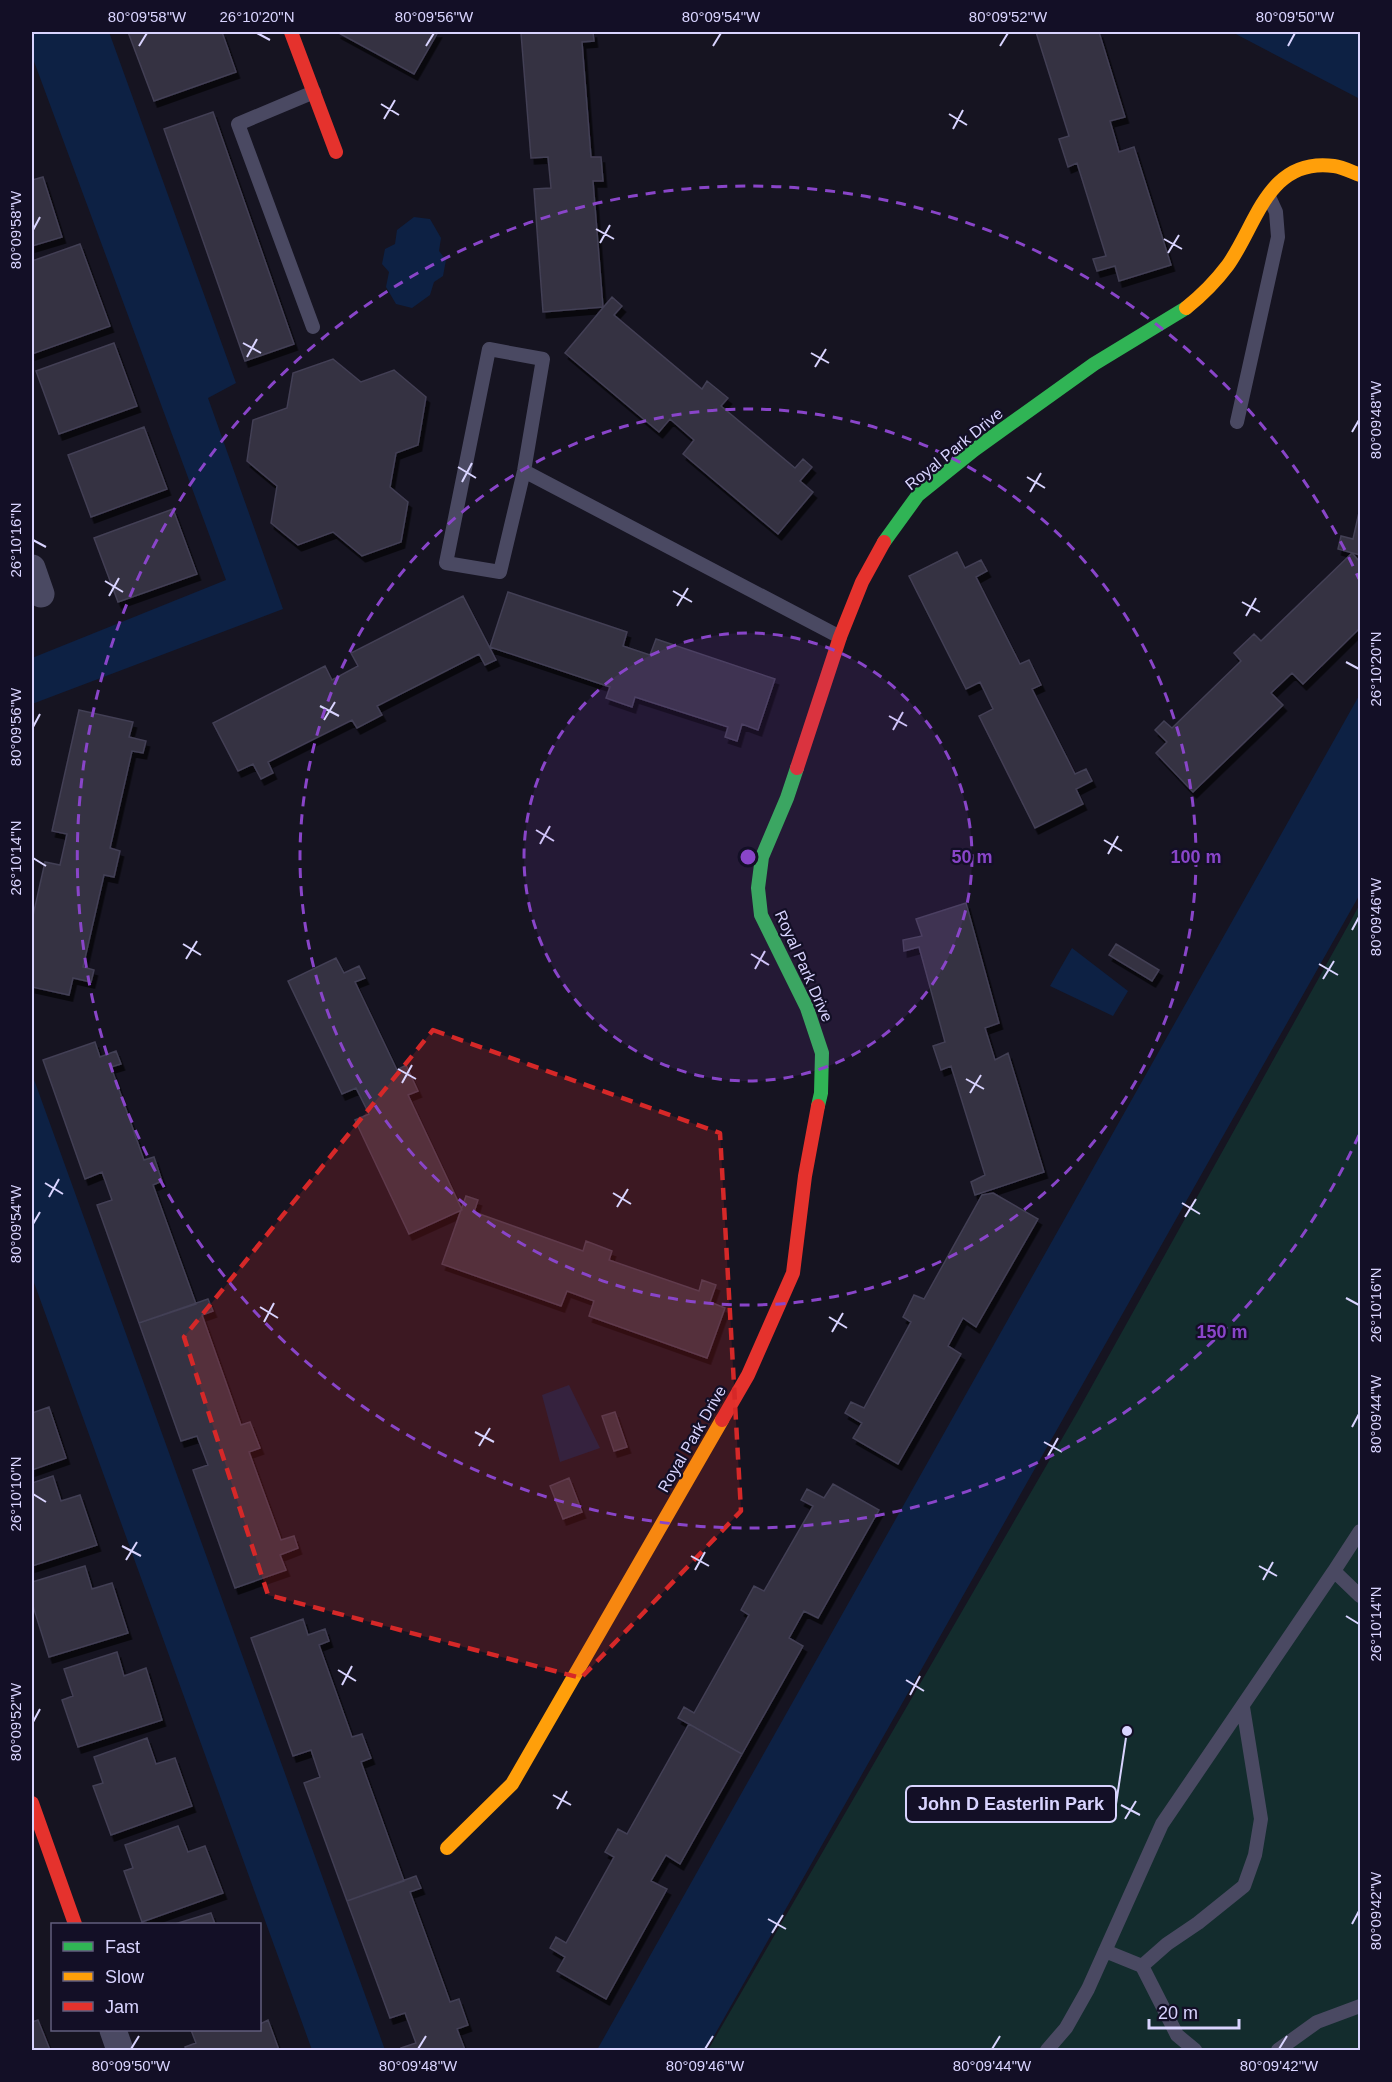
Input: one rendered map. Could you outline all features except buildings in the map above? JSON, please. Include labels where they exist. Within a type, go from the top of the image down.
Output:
[{"type":"street","points":[[291,32],[336,152]]},
{"type":"street","name":"Royal Park Drive","points":[[447,1848],[512,1784],[748,1375],[793,1273],[805,1176],[821,1093],[822,1053],[807,1008],[761,915],[758,888],[762,857],[787,798],[840,637],[862,582],[885,540],[918,495],[974,450],[1094,364],[1182,312],[1200,297],[1228,265],[1268,194],[1280,180],[1294,172],[1315,166],[1335,166],[1360,176]]},
{"type":"street","points":[[32,568],[41,594]]},
{"type":"street","points":[[32,1803],[75,1923]]},
{"type":"street","points":[[113,2031],[120,2050]]},
{"type":"lane","points":[[313,327],[238,124],[314,92]]},
{"type":"lane","points":[[1237,423],[1278,237],[1276,212],[1268,194]]},
{"type":"lane","points":[[489,349],[543,359],[524,471],[500,572],[446,563],[489,349]]},
{"type":"lane","points":[[524,471],[840,637]]},
{"type":"lane","points":[[1047,2050],[1066,2028],[1088,1989],[1162,1824],[1360,1531]]},
{"type":"lane","points":[[1334,1571],[1360,1596]]},
{"type":"lane","points":[[1142,1966],[1167,1944],[1198,1923],[1244,1886],[1255,1856],[1261,1819],[1243,1707]]},
{"type":"lane","points":[[1105,1952],[1142,1966],[1177,2035],[1195,2050]]},
{"type":"lane","points":[[1278,2050],[1317,2022],[1360,2006]]},
{"type":"highlighted area","points":[[433,1030],[720,1133],[741,1511],[581,1678],[268,1595],[184,1337]]},
{"type":"green space","points":[[1360,904],[1360,2050],[708,2050],[1078,1411]]},
{"type":"water","points":[[32,32],[109,32],[236,383],[208,398],[283,609],[32,704],[32,658],[226,580],[32,56]]},
{"type":"water","points":[[1232,32],[1360,32],[1360,99]]},
{"type":"water","points":[[414,217],[430,219],[441,238],[439,251],[446,260],[443,276],[434,282],[430,295],[412,308],[396,304],[386,287],[389,272],[382,264],[385,249],[395,244],[397,230]]},
{"type":"water","points":[[1360,694],[1360,894],[706,2050],[597,2050]]},
{"type":"water","points":[[1072,948],[1128,991],[1113,1016],[1050,986]]},
{"type":"water","points":[[32,1074],[385,2050],[312,2050],[32,1277]]},
{"type":"water","points":[[569,1385],[600,1448],[560,1462],[542,1395]]},
{"type":"traffic: fast","points":[[884,542],[918,495],[974,450],[1094,364],[1186,308]]},
{"type":"traffic: fast","points":[[797,768],[762,857],[758,888],[761,915],[807,1008],[822,1053],[821,1093],[818,1106]]},
{"type":"traffic: slow","points":[[1186,308],[1228,265],[1257,213],[1279,183],[1294,172],[1312,166],[1334,166],[1360,175]]},
{"type":"traffic: slow","points":[[447,1848],[512,1784],[722,1420]]},
{"type":"traffic: jam","points":[[291,32],[336,152]]},
{"type":"traffic: jam","points":[[797,768],[840,637],[862,582],[884,542]]},
{"type":"traffic: jam","points":[[722,1420],[748,1375],[793,1273],[805,1176],[818,1106]]},
{"type":"traffic: jam","points":[[32,1803],[75,1923]]},
{"type":"place","name":"John D Easterlin Park","points":[[1127,1731]]}]
